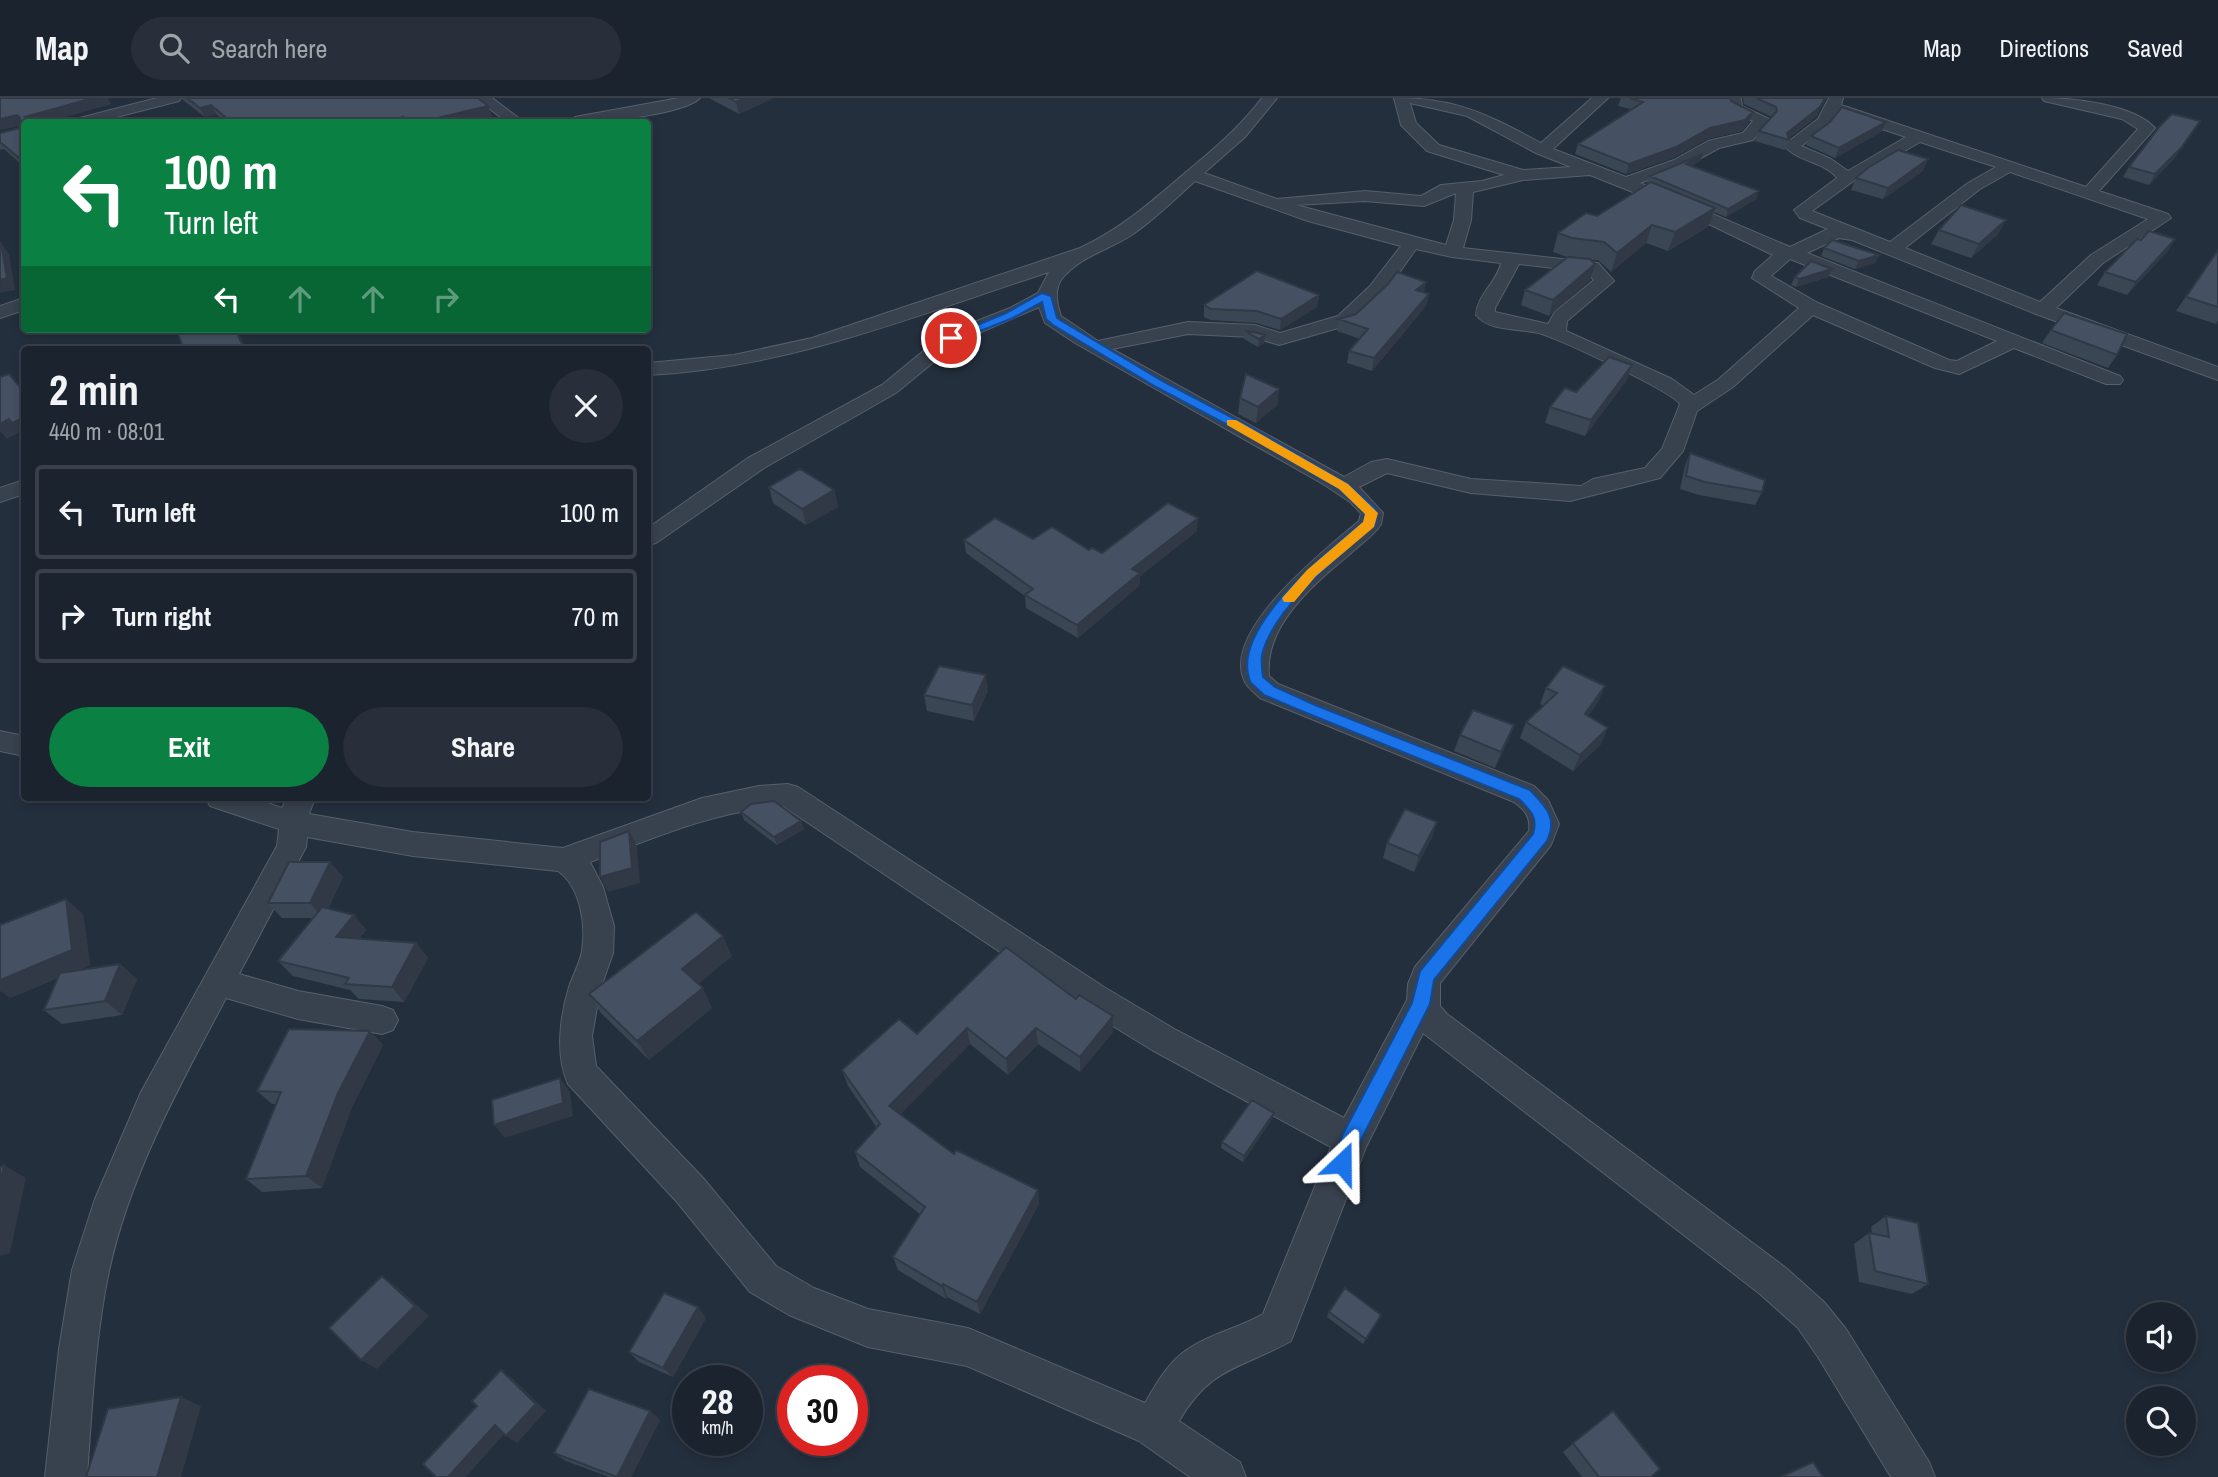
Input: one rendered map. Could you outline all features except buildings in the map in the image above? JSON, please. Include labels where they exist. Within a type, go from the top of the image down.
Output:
[{"type":"street","points":[[93,119],[174,98]]},
{"type":"street","points":[[482,98],[512,119]]},
{"type":"street","points":[[593,119],[672,106],[693,98]]},
{"type":"street","points":[[651,369],[681,369],[758,356],[840,337],[1075,257],[1121,234],[1256,119],[1270,98]]},
{"type":"street","points":[[1401,98],[1409,125],[1428,145],[1522,175]]},
{"type":"street","points":[[1408,98],[1472,113],[1542,150],[1720,222],[1765,247],[1789,253],[2010,342],[2113,380]]},
{"type":"street","points":[[1542,150],[1601,98]]},
{"type":"street","points":[[1625,183],[1680,163],[1714,144],[1753,134],[1763,120],[1737,109],[1734,98]]},
{"type":"street","points":[[2049,98],[2120,114],[2147,128],[2090,192]]},
{"type":"street","points":[[1846,179],[1839,170],[1792,147],[1804,136],[1818,129],[1834,102],[1920,135],[2159,216],[2162,221],[2098,259],[2043,310]]},
{"type":"street","points":[[1920,135],[1846,179],[1802,210],[1856,235],[1894,248],[2020,301],[2218,374]]},
{"type":"street","points":[[1894,248],[1974,186],[2010,166]]},
{"type":"street","points":[[1271,202],[1366,196],[1424,201],[1447,189],[1493,185],[1522,175],[1593,171]]},
{"type":"street","points":[[1194,174],[1314,218],[1412,243],[1452,252],[1592,267],[1605,279],[1558,320],[1556,334]]},
{"type":"street","points":[[1452,252],[1466,202],[1464,187]]},
{"type":"street","points":[[1856,235],[1838,233],[1789,253],[1763,271],[1760,278],[1811,307],[1952,368],[1959,368],[2010,342]]},
{"type":"street","points":[[1096,347],[1188,328],[1255,331],[1279,339],[1345,320],[1377,290],[1412,243]]},
{"type":"street","points":[[651,536],[756,463],[889,389],[951,338],[1010,316],[1046,296],[1055,275],[1075,257]]},
{"type":"street","points":[[1510,259],[1507,272],[1486,307],[1485,315],[1556,334],[1677,390],[1691,405]]},
{"type":"street","points":[[1046,296],[1052,319],[1096,347],[1343,487],[1370,509],[1372,521],[1312,573],[1263,633],[1254,657],[1256,679],[1269,691],[1524,794],[1535,802],[1545,822],[1541,837],[1426,977],[1421,1004],[1350,1140],[1277,1327],[1260,1338],[1216,1356],[1194,1369],[1153,1427]]},
{"type":"street","points":[[1974,326],[2020,301]]},
{"type":"street","points":[[0,312],[21,305]]},
{"type":"street","points":[[1343,487],[1379,467],[1387,466],[1499,490],[1570,494],[1652,473],[1672,451],[1686,411],[1691,405],[1726,383],[1811,307]]},
{"type":"street","points":[[0,495],[21,487]]},
{"type":"street","points":[[0,741],[21,745]]},
{"type":"street","points":[[240,801],[298,810],[413,844],[564,860],[719,804],[758,796],[788,795],[1105,1004],[1176,1047],[1350,1140]]},
{"type":"street","points":[[66,1477],[78,1349],[91,1270],[113,1199],[153,1103],[291,847],[298,810]]},
{"type":"street","points":[[564,860],[579,870],[588,887],[599,926],[597,953],[584,990],[576,1036],[580,1073],[690,1190],[763,1279],[802,1302],[868,1328],[968,1347],[1153,1427],[1225,1477]]},
{"type":"street","points":[[219,982],[298,1005],[382,1020]]},
{"type":"street","points":[[1421,1004],[1435,1024],[1773,1281],[1811,1315],[1832,1343],[1914,1477]]},
{"type":"slow traffic","points":[[1232,422],[1343,487],[1372,513],[1370,524],[1312,573],[1289,598]]},
{"type":"route","points":[[951,338],[1010,316],[1046,296],[1052,319],[1057,323],[1160,384],[1248,430],[1343,487],[1370,509],[1372,521],[1312,573],[1279,611],[1263,633],[1254,657],[1256,679],[1269,691],[1524,794],[1535,802],[1542,812],[1545,822],[1541,837],[1426,977],[1421,1004],[1350,1140],[1342,1163]]}]
